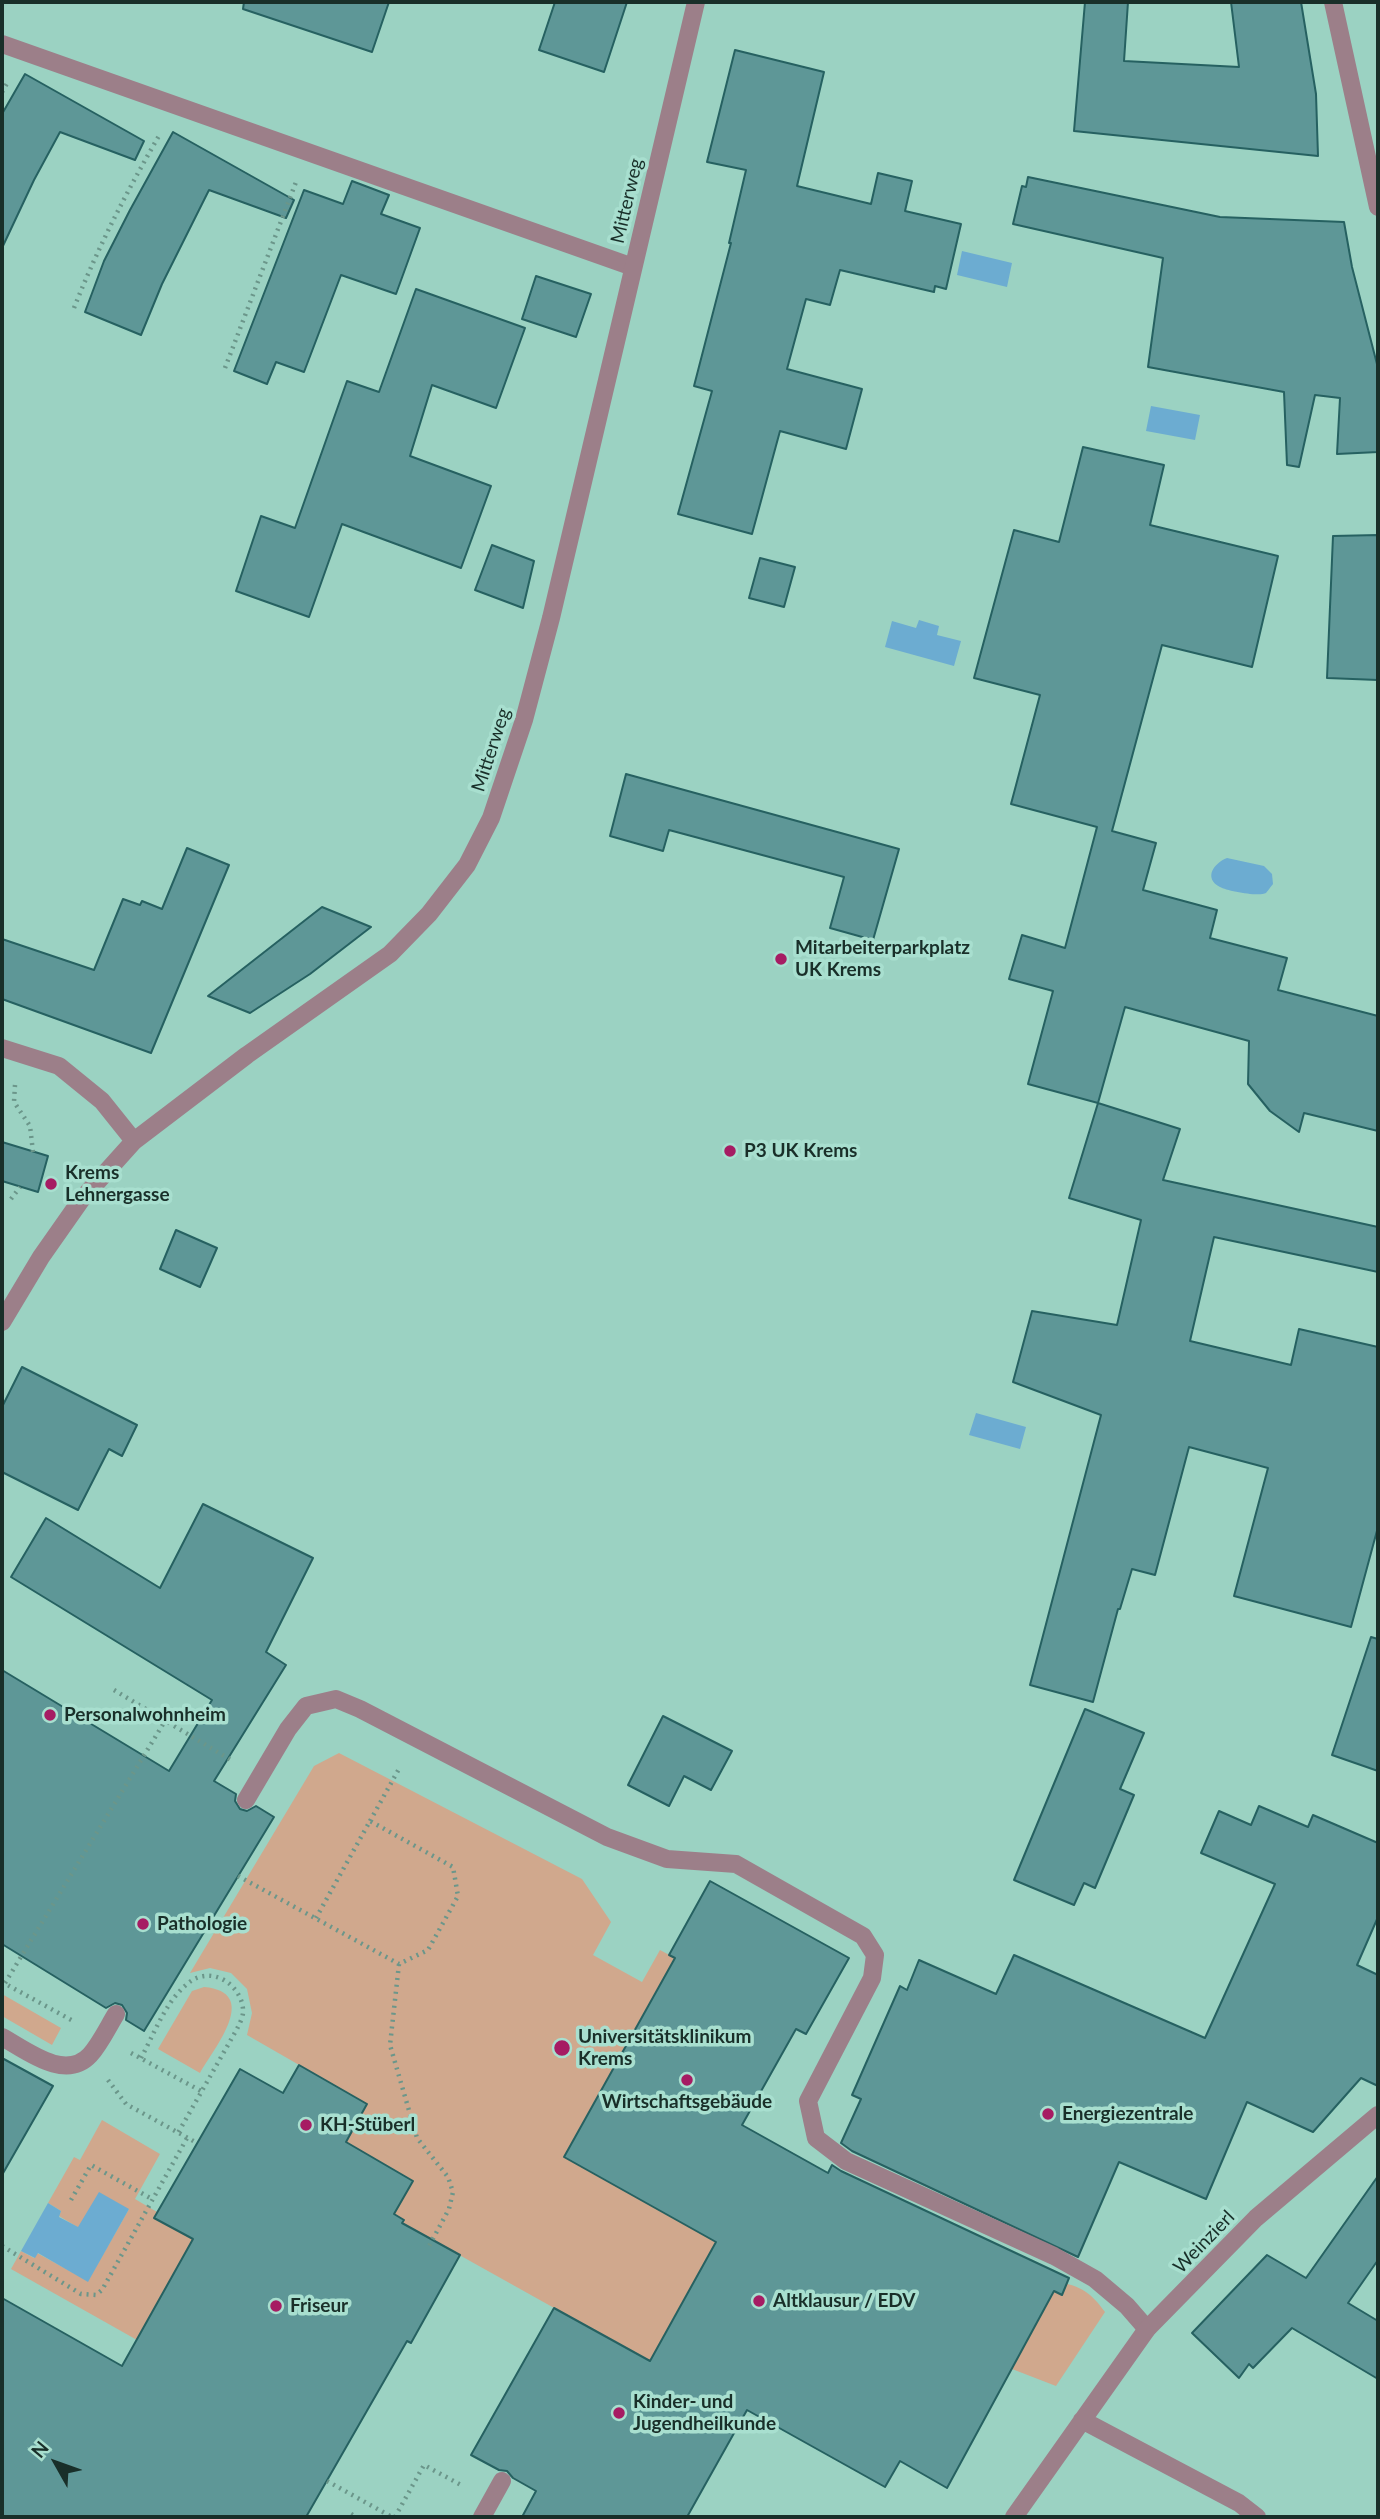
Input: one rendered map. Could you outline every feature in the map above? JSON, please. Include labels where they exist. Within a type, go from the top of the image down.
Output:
[{"type":"street","name":"Mitterweg","points":[[2,1322],[41,1257],[81,1200],[134,1141],[247,1055],[390,954],[429,914],[467,865],[491,818],[524,720],[551,618],[696,2]]},
{"type":"street","points":[[1333,2],[1378,207]]},
{"type":"street","points":[[2,44],[633,267]]},
{"type":"street","points":[[2,1048],[58,1066],[102,1101],[134,1141]]},
{"type":"street","points":[[246,1800],[288,1729],[306,1706],[335,1699],[360,1709],[607,1837],[667,1859],[736,1864],[863,1936],[875,1955],[872,1978],[808,2101],[816,2138],[846,2161],[1054,2256],[1095,2279],[1127,2306],[1147,2329]]},
{"type":"street","points":[[2,2037],[51,2064],[73,2066],[89,2056],[116,2014]]},
{"type":"street","name":"Weinzierl","points":[[1014,2517],[1147,2329],[1256,2218],[1378,2116]]},
{"type":"street","points":[[1082,2420],[1239,2502],[1257,2517]]},
{"type":"street","points":[[487,2509],[502,2481]]},
{"type":"path","points":[[74,308],[94,257],[120,204],[176,106]]},
{"type":"path","points":[[225,368],[308,152]]},
{"type":"path","points":[[15,1081],[15,1102],[30,1126],[33,1152]]},
{"type":"path","points":[[11,1199],[20,1187]]},
{"type":"path","points":[[114,1690],[259,1776]]},
{"type":"path","points":[[76,2023],[3,1982],[166,1720]]},
{"type":"path","points":[[316,1919],[416,1738]]},
{"type":"path","points":[[370,1821],[453,1867],[458,1896],[452,1907],[428,1950],[399,1964]]},
{"type":"path","points":[[238,1876],[399,1964]]},
{"type":"path","points":[[399,1964],[390,2045],[417,2138],[448,2177],[453,2192],[449,2209],[428,2248]]},
{"type":"path","points":[[141,2058],[180,1990],[194,1978],[209,1975],[226,1980],[240,1994],[244,2012],[237,2029],[178,2133]]},
{"type":"path","points":[[150,2063],[201,2091]]},
{"type":"path","points":[[127,2104],[197,2143]]},
{"type":"path","points":[[2,2246],[81,2294],[96,2295],[102,2290],[187,2138]]},
{"type":"path","points":[[71,2200],[91,2165],[152,2199]]},
{"type":"path","points":[[327,2481],[393,2517],[424,2465],[487,2509]]},
{"type":"shaded area","points":[[339,1753],[582,1879],[611,1922],[593,1955],[642,1982],[660,1950],[675,1958],[716,2242],[669,2326],[658,2366],[402,2223],[404,2220],[394,2214],[412,2180],[346,2142],[367,2104],[247,2035],[252,2013],[247,1989],[231,1973],[210,1968],[190,1973],[314,1766]]},
{"type":"shaded area","points":[[204,1987],[221,1991],[230,1999],[232,2010],[223,2036],[200,2073],[158,2049],[192,1991]]},
{"type":"shaded area","points":[[2,1994],[61,2028],[52,2045],[2,2016]]},
{"type":"shaded area","points":[[102,2120],[160,2154],[135,2199],[157,2212],[154,2218],[193,2239],[137,2340],[11,2269],[21,2251],[34,2258],[37,2253],[88,2281],[129,2209],[79,2228],[59,2216],[61,2211],[48,2203],[74,2157],[80,2160]]},
{"type":"shaded area","points":[[1058,2283],[1085,2292],[1096,2300],[1105,2312],[1056,2386],[1012,2369]]},
{"type":"water","points":[[962,251],[1012,263],[1007,287],[957,275]]},
{"type":"water","points":[[1151,406],[1200,415],[1195,440],[1146,431]]},
{"type":"water","points":[[919,620],[939,626],[937,635],[961,641],[954,666],[885,647],[892,621],[916,628]]},
{"type":"water","points":[[1227,858],[1264,866],[1272,874],[1273,884],[1262,894],[1243,893],[1220,887],[1211,875],[1218,863]]},
{"type":"water","points":[[976,1413],[1026,1427],[1020,1449],[969,1435]]},
{"type":"water","points":[[99,2192],[129,2209],[88,2282],[38,2253],[35,2258],[21,2251],[48,2203],[61,2211],[59,2217],[78,2227]]},
{"type":"building","points":[[244,2],[389,2],[372,52],[243,9]]},
{"type":"building","points":[[555,2],[627,2],[604,72],[539,50]]},
{"type":"building","points":[[1085,2],[1128,2],[1124,61],[1239,67],[1231,2],[1301,2],[1316,94],[1318,156],[1074,131]]},
{"type":"building","points":[[735,50],[824,72],[797,186],[871,204],[878,173],[912,181],[905,211],[961,224],[946,289],[935,286],[934,292],[840,270],[830,305],[806,299],[787,369],[862,389],[846,449],[780,431],[752,534],[678,514],[712,391],[694,386],[731,243],[746,170],[707,162]]},
{"type":"building","points":[[25,74],[144,141],[135,160],[60,132],[2,248],[2,114]]},
{"type":"building","points":[[173,132],[294,200],[286,218],[209,190],[162,284],[141,335],[85,312],[104,261]]},
{"type":"building","points":[[1028,177],[1220,217],[1344,222],[1352,267],[1378,368],[1378,452],[1337,454],[1340,398],[1315,395],[1299,467],[1287,465],[1284,392],[1148,367],[1163,258],[1013,224],[1022,186],[1026,187]]},
{"type":"building","points":[[352,181],[389,195],[381,214],[420,228],[396,294],[341,275],[304,372],[276,362],[267,384],[234,371],[304,190],[343,204]]},
{"type":"building","points":[[536,276],[591,294],[576,337],[522,319]]},
{"type":"building","points":[[416,289],[525,328],[496,408],[432,385],[410,456],[491,486],[461,568],[342,524],[309,617],[236,591],[261,516],[295,528],[347,381],[379,392]]},
{"type":"building","points":[[1083,447],[1164,465],[1150,525],[1278,556],[1252,667],[1162,645],[1112,831],[1156,843],[1143,890],[1217,910],[1210,938],[1287,958],[1278,990],[1378,1016],[1378,1131],[1304,1113],[1299,1132],[1270,1111],[1248,1084],[1249,1041],[1125,1007],[1098,1103],[1028,1084],[1053,991],[1009,979],[1022,935],[1065,948],[1097,827],[1011,804],[1040,695],[974,678],[1014,530],[1059,542]]},
{"type":"building","points":[[1378,535],[1378,680],[1327,678],[1333,536]]},
{"type":"building","points":[[492,545],[534,561],[523,608],[475,590]]},
{"type":"building","points":[[760,558],[795,567],[784,607],[749,598]]},
{"type":"building","points":[[626,774],[899,849],[873,940],[830,928],[844,877],[669,830],[663,851],[610,836]]},
{"type":"building","points":[[187,848],[229,865],[151,1053],[2,999],[2,939],[94,970],[123,899],[140,905],[142,901],[162,909]]},
{"type":"building","points":[[322,907],[371,927],[310,974],[250,1013],[208,996]]},
{"type":"building","points":[[1098,1103],[1180,1129],[1163,1180],[1378,1227],[1378,1272],[1214,1237],[1190,1341],[1291,1365],[1299,1329],[1378,1347],[1378,1527],[1351,1627],[1234,1596],[1268,1468],[1189,1447],[1155,1575],[1132,1569],[1118,1609],[1093,1702],[1030,1685],[1101,1415],[1013,1382],[1032,1311],[1117,1325],[1141,1220],[1069,1198]]},
{"type":"building","points":[[2,1142],[48,1156],[38,1192],[2,1181]]},
{"type":"building","points":[[176,1230],[217,1248],[200,1287],[160,1269]]},
{"type":"building","points":[[22,1367],[137,1425],[122,1456],[109,1449],[78,1510],[2,1472],[2,1407]]},
{"type":"building","points":[[203,1504],[313,1558],[266,1652],[286,1665],[214,1781],[236,1794],[235,1801],[240,1809],[247,1811],[256,1806],[274,1817],[144,2031],[126,2020],[127,2013],[122,2005],[115,2003],[106,2008],[2,1944],[2,1670],[169,1771],[212,1700],[11,1577],[46,1518],[160,1588]]},
{"type":"building","points":[[1371,1637],[1378,1639],[1378,1771],[1332,1755]]},
{"type":"building","points":[[1085,1709],[1144,1733],[1120,1789],[1134,1795],[1095,1888],[1084,1883],[1074,1905],[1014,1880]]},
{"type":"building","points":[[663,1716],[732,1751],[711,1790],[684,1776],[669,1806],[628,1785]]},
{"type":"building","points":[[1259,1806],[1308,1827],[1313,1815],[1378,1843],[1378,1917],[1357,1965],[1378,1975],[1378,2086],[1361,2078],[1313,2132],[1247,2102],[1206,2199],[1119,2162],[1078,2257],[852,2151],[841,2143],[861,2099],[852,2095],[900,1986],[907,1990],[919,1960],[996,1994],[1014,1955],[1205,2038],[1275,1884],[1201,1853],[1219,1811],[1251,1825]]},
{"type":"building","points":[[710,1881],[849,1958],[806,2034],[796,2029],[742,2125],[828,2173],[832,2165],[1069,2278],[1062,2295],[1054,2291],[947,2488],[900,2461],[885,2487],[747,2410],[687,2517],[522,2517],[536,2491],[513,2478],[507,2471],[499,2470],[471,2455],[554,2308],[650,2361],[716,2242],[564,2157],[675,1958],[669,1955]]},
{"type":"building","points":[[2,2058],[53,2086],[2,2175]]},
{"type":"building","points":[[299,2065],[367,2104],[346,2142],[413,2181],[394,2214],[404,2220],[402,2223],[460,2255],[411,2343],[407,2341],[306,2517],[2,2517],[2,2298],[122,2366],[193,2239],[154,2218],[240,2069],[283,2093]]},
{"type":"building","points":[[1378,2176],[1378,2260],[1348,2303],[1378,2321],[1378,2379],[1292,2328],[1253,2368],[1249,2364],[1239,2378],[1192,2333],[1267,2255],[1306,2278]]},
{"type":"place","name":"Mitarbeiterparkplatz UK Krems","points":[[781,959]]},
{"type":"place","name":"P3 UK Krems","points":[[730,1151]]},
{"type":"place","name":"Krems Lehnergasse","points":[[51,1184]]},
{"type":"place","name":"Personalwohnheim","points":[[50,1715]]},
{"type":"place","name":"Pathologie","points":[[143,1924]]},
{"type":"place","name":"Universitätsklinikum Krems","points":[[562,2048]]},
{"type":"place","name":"Wirtschaftsgebäude","points":[[687,2080]]},
{"type":"place","name":"Energiezentrale","points":[[1048,2114]]},
{"type":"place","name":"KH-Stüberl","points":[[306,2125]]},
{"type":"place","name":"Altklausur / EDV","points":[[759,2301]]},
{"type":"place","name":"Friseur","points":[[276,2306]]},
{"type":"place","name":"Kinder- und Jugendheilkunde","points":[[619,2413]]}]
